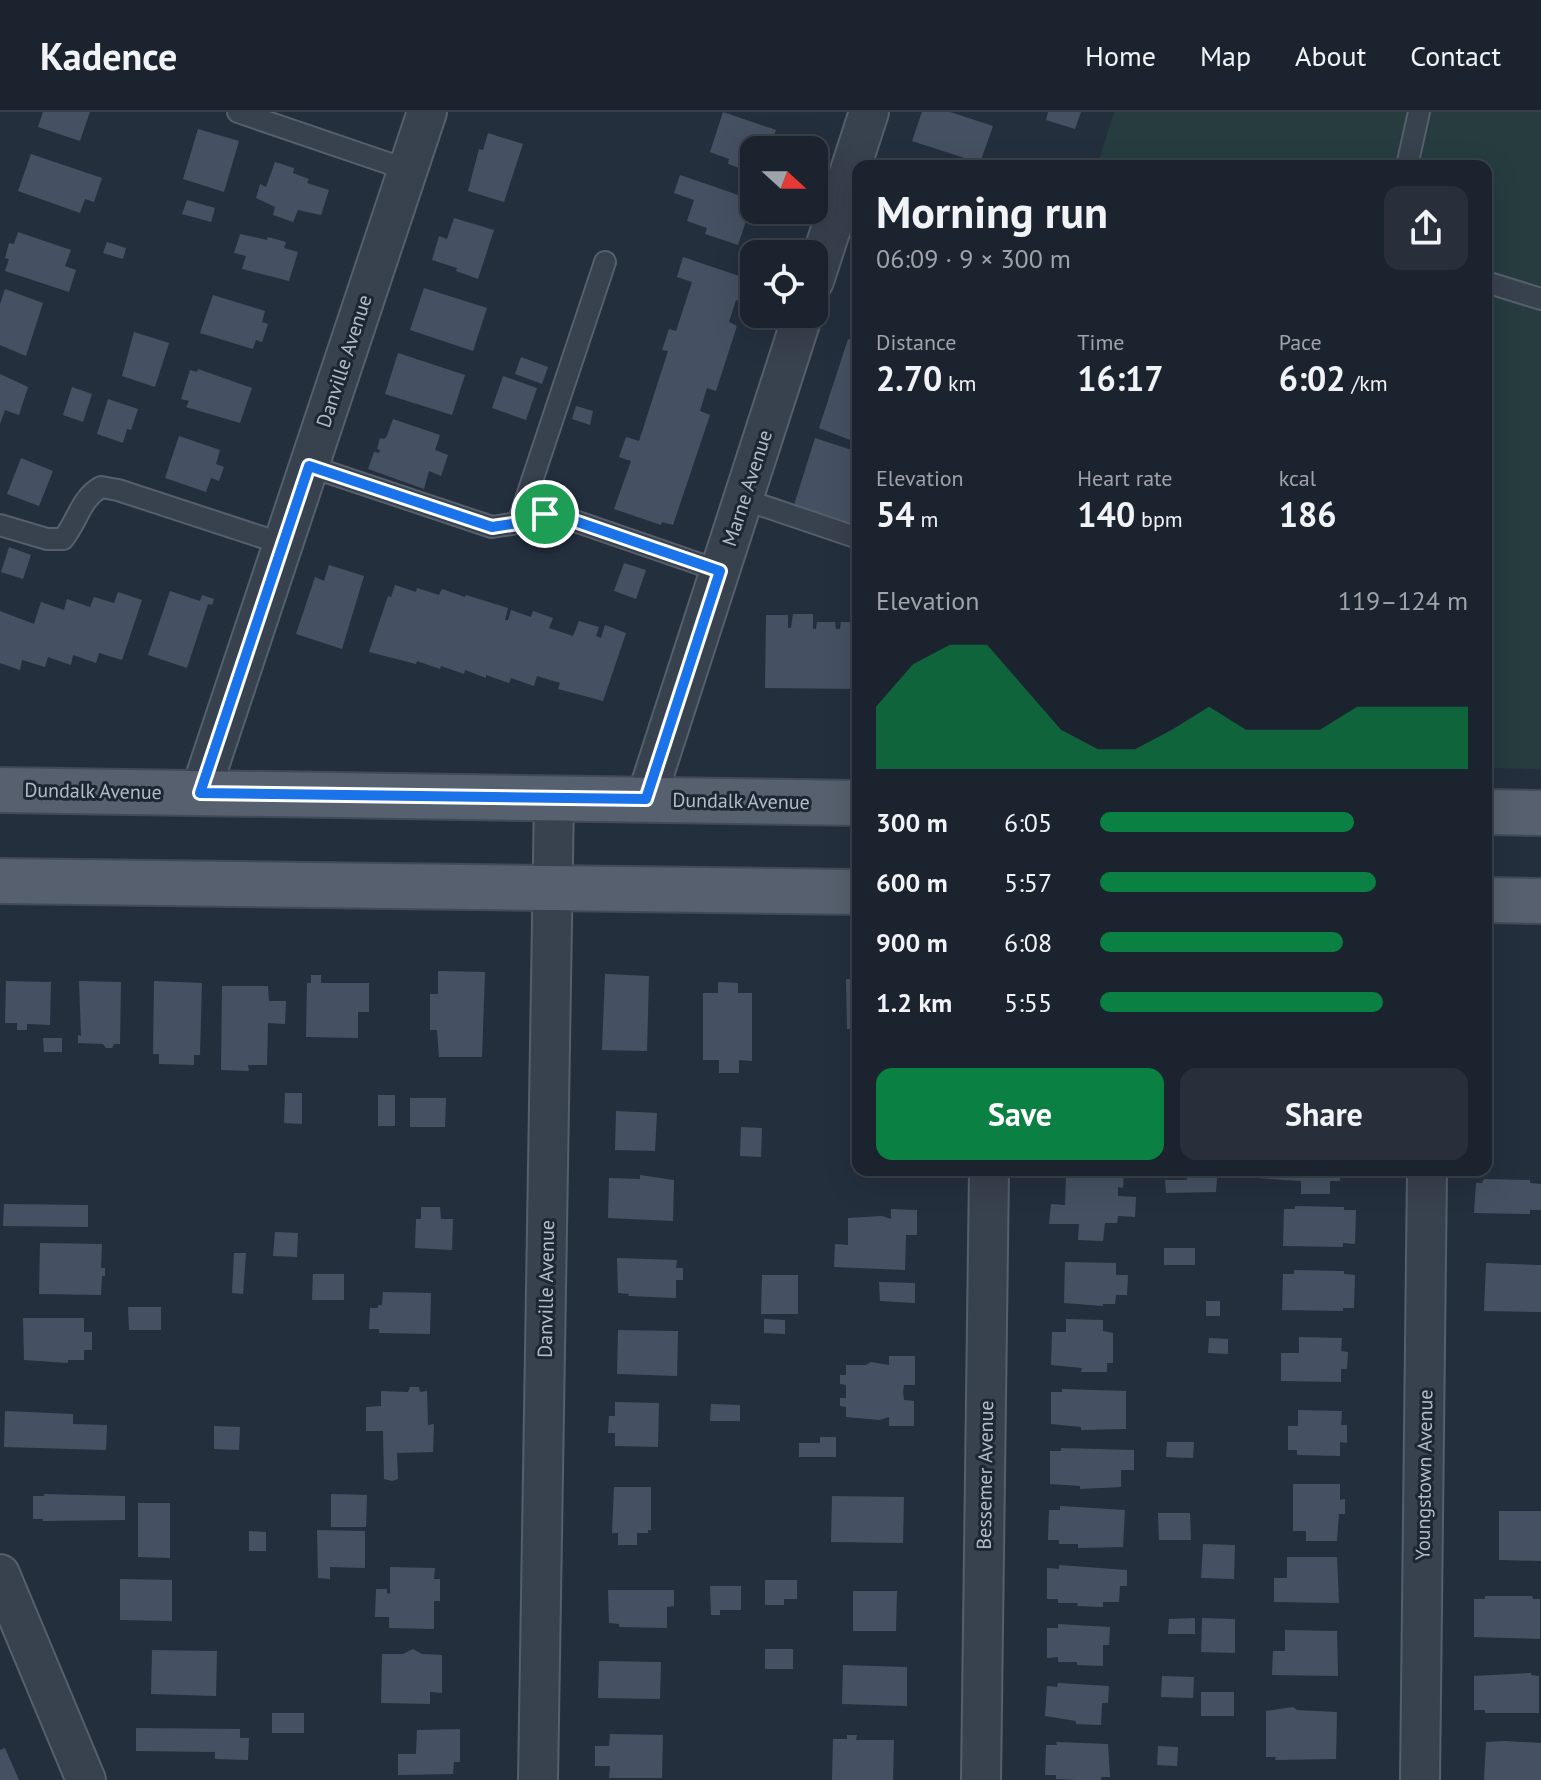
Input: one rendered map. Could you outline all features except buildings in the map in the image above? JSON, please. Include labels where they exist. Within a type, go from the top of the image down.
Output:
[{"type":"main road","name":"Dundalk Avenue","points":[[0,790],[852,803]]},
{"type":"main road","points":[[1492,812],[1541,813]]},
{"type":"main road","points":[[0,881],[852,892]]},
{"type":"main road","points":[[1492,900],[1541,901]]},
{"type":"street","name":"Danville Avenue","points":[[200,793],[427,112]]},
{"type":"street","points":[[853,160],[869,112]]},
{"type":"street","points":[[827,240],[852,164]]},
{"type":"street","name":"Marne Avenue","points":[[646,799],[798,328]]},
{"type":"street","name":"Danville Avenue","points":[[538,1780],[554,798]]},
{"type":"street","name":"Bessemer Avenue","points":[[981,1780],[989,1176]]},
{"type":"street","name":"Youngstown Avenue","points":[[1420,1780],[1427,1176]]},
{"type":"street","points":[[0,1574],[86,1780]]},
{"type":"lane","points":[[238,112],[408,170]]},
{"type":"lane","points":[[1408,160],[1419,112]]},
{"type":"lane","points":[[518,523],[605,262]]},
{"type":"lane","points":[[1492,284],[1541,299]]},
{"type":"lane","points":[[309,466],[492,527],[545,514],[566,518],[720,571]]},
{"type":"lane","points":[[0,525],[47,539],[63,539],[74,526],[87,495],[101,487],[283,544]]},
{"type":"lane","points":[[743,499],[852,536]]},
{"type":"green space","points":[[1114,112],[1541,112],[1541,769],[1492,768],[1492,160],[1099,160]]},
{"type":"route","points":[[309,466],[492,527],[545,514],[566,518],[720,571],[646,799],[200,793],[309,466]]}]
